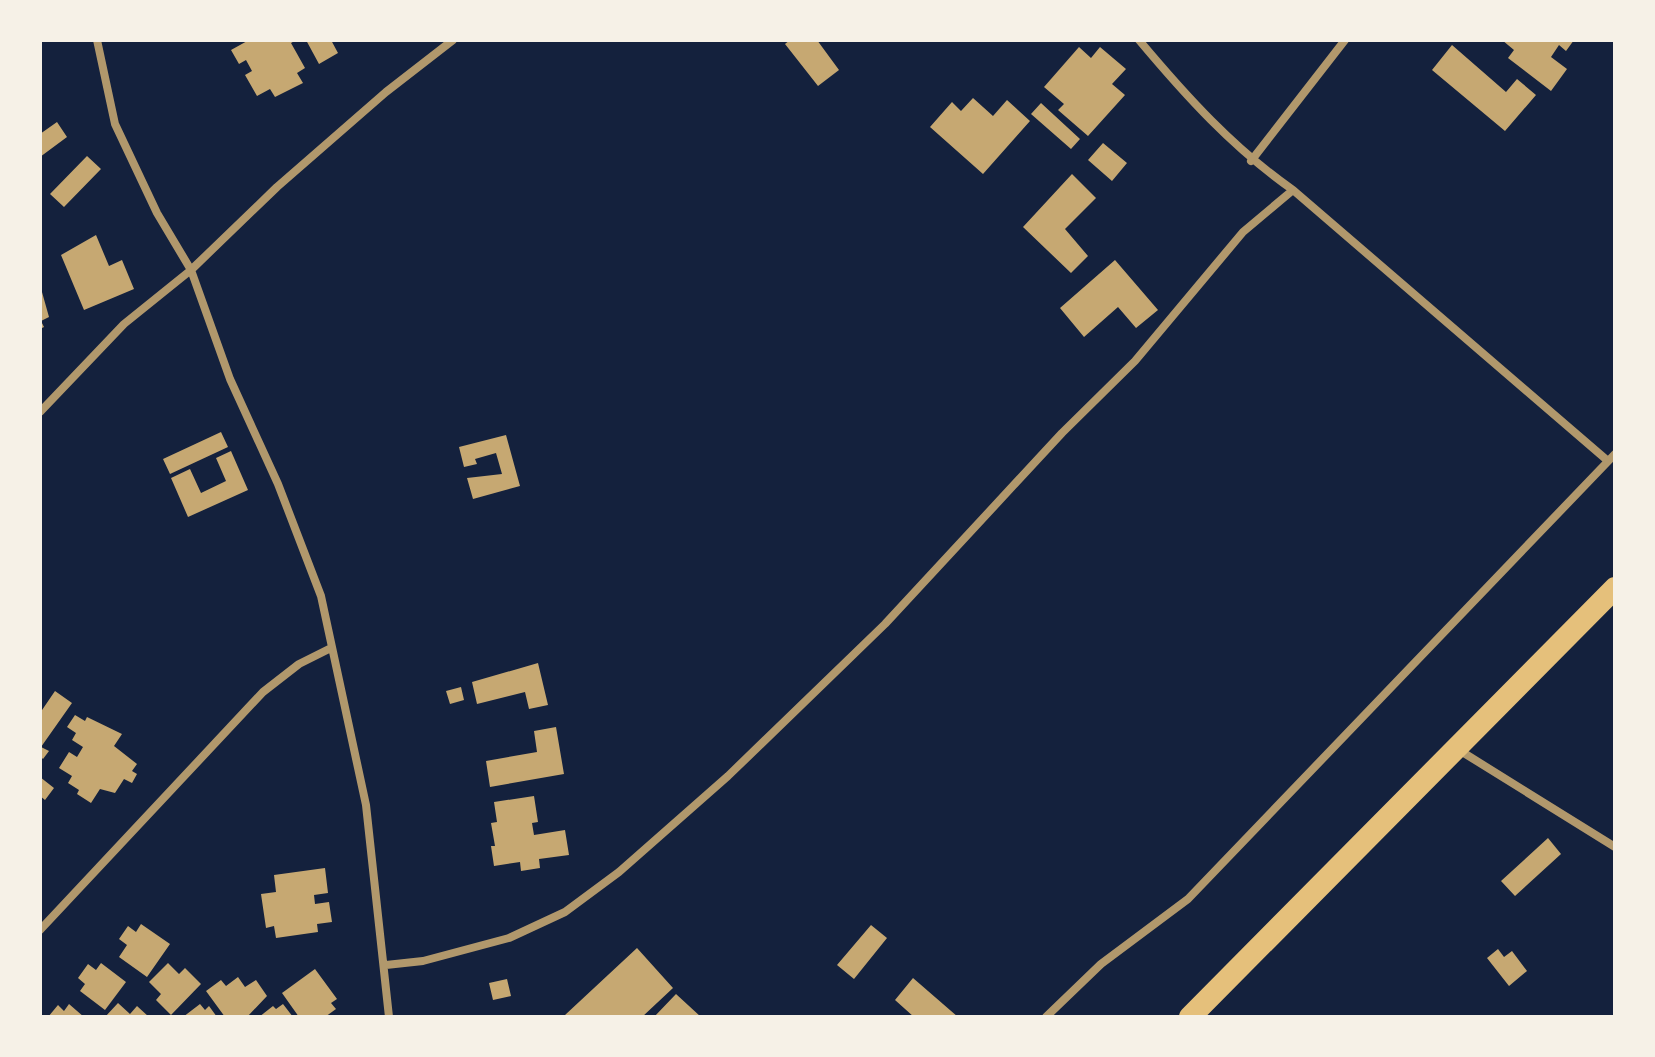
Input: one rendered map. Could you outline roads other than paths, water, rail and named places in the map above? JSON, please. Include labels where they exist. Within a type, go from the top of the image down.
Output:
[{"type":"highway","points":[[1190,1017],[1615,588]]},
{"type":"street","points":[[97,40],[115,124],[157,213],[191,270],[230,379],[313,567],[366,805],[386,965],[389,1017]]},
{"type":"street","points":[[40,412],[124,324],[191,270],[277,187],[453,40]]},
{"type":"street","points":[[1046,1017],[1101,964],[1188,899],[1611,457],[1293,190],[1251,161],[1185,95],[1139,40]]},
{"type":"street","points":[[1251,161],[1345,40]]},
{"type":"street","points":[[386,965],[423,961],[509,938],[565,912],[619,872],[728,776],[885,624],[1062,433],[1135,361],[1243,232],[1293,190]]},
{"type":"street","points":[[40,930],[263,692],[299,664],[331,648]]},
{"type":"street","points":[[1456,749],[1615,847]]}]
